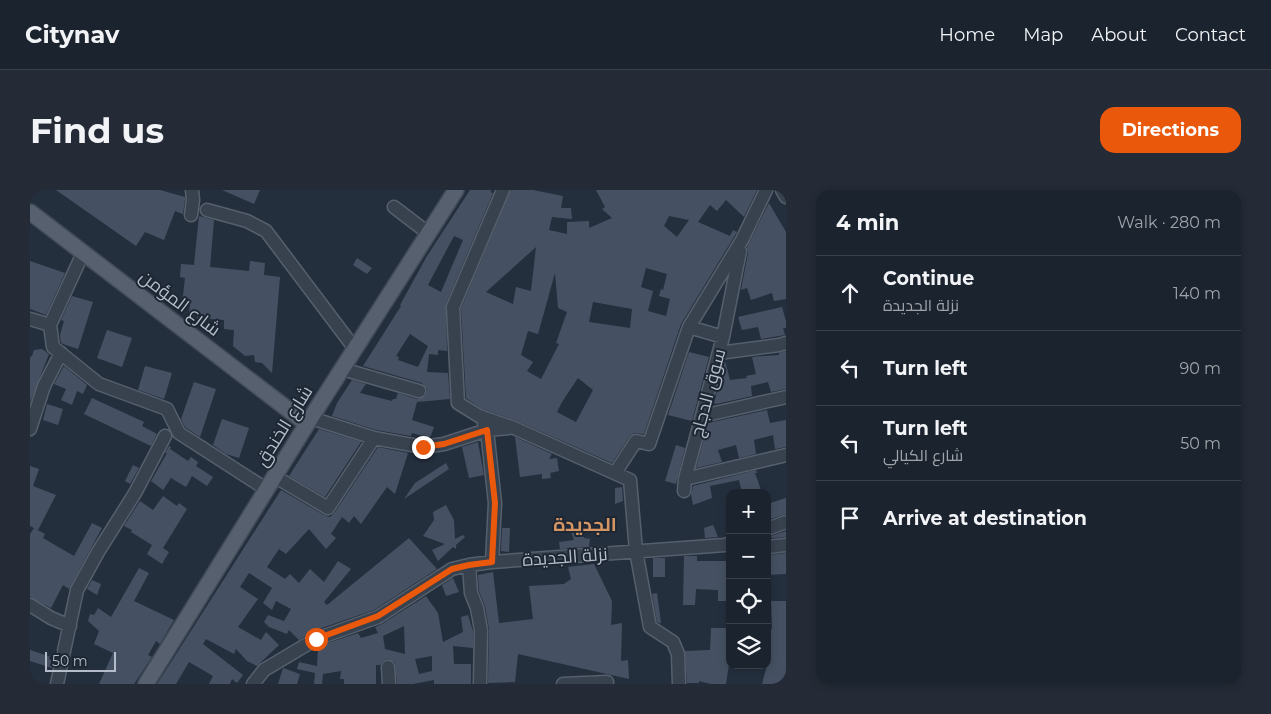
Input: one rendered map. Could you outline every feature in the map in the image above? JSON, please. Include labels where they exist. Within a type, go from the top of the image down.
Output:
[{"type":"main road","name":"شارع الخندق","points":[[146,684],[270,483],[456,190]]},
{"type":"main road","name":"شارع المؤمن","points":[[30,212],[309,421]]},
{"type":"street","points":[[191,215],[192,190]]},
{"type":"street","points":[[503,190],[453,307],[458,403],[479,416],[514,428],[630,480],[636,551],[650,627],[673,642],[678,654],[679,684]]},
{"type":"street","points":[[615,473],[636,441],[649,444],[689,327],[742,240],[766,190]]},
{"type":"street","points":[[782,190],[786,197]]},
{"type":"street","points":[[394,207],[428,234]]},
{"type":"street","points":[[207,210],[248,221],[266,232],[355,349]]},
{"type":"street","points":[[723,337],[742,240]]},
{"type":"street","points":[[83,253],[50,325],[53,347],[99,384],[167,409],[179,434],[270,483],[328,508],[374,438]]},
{"type":"street","points":[[30,319],[50,325]]},
{"type":"street","name":"سوق الدجاج","points":[[689,327],[723,337],[685,485],[786,455]]},
{"type":"street","points":[[718,353],[786,343]]},
{"type":"street","points":[[30,429],[44,386],[61,353]]},
{"type":"street","points":[[342,369],[418,391]]},
{"type":"street","points":[[702,416],[786,398]]},
{"type":"street","points":[[479,416],[487,430],[495,503],[492,562]]},
{"type":"street","points":[[309,421],[374,438],[423,447],[444,444],[487,430],[514,428]]},
{"type":"street","points":[[57,684],[77,590],[165,436]]},
{"type":"street","points":[[771,528],[786,522]]},
{"type":"street","name":"نزلة الجديدة","points":[[253,684],[264,670],[316,639],[378,616],[452,569],[492,562],[726,544]]},
{"type":"street","points":[[771,547],[786,545]]},
{"type":"street","points":[[701,547],[710,551],[726,552]]},
{"type":"street","points":[[469,565],[471,593],[477,608],[481,630],[480,684]]},
{"type":"street","points":[[30,605],[51,618],[70,626]]},
{"type":"street","points":[[388,667],[389,684]]},
{"type":"street","points":[[563,684],[607,682]]},
{"type":"building","points":[[56,190],[160,190],[185,197],[185,200],[183,214],[175,211],[164,240],[145,232],[136,246]]},
{"type":"building","points":[[222,190],[260,190],[254,204]]},
{"type":"building","points":[[470,190],[492,190],[490,192],[493,193],[446,304],[447,351],[438,350],[438,355],[429,354],[427,372],[448,373],[450,399],[417,402],[412,420],[434,427],[430,438],[412,433],[411,436],[376,430],[332,416],[337,403],[352,380],[366,384],[360,393],[392,401],[396,399],[398,393],[417,399],[425,396],[427,390],[422,383],[363,366],[401,306],[427,256]],"holes":[[[454,236],[463,240],[441,292],[428,285]],[[410,334],[428,346],[418,367],[398,360],[399,357],[396,356]]]},
{"type":"building","points":[[511,190],[533,190],[563,196],[561,208],[571,208],[572,219],[552,217],[549,230],[567,234],[567,222],[589,221],[589,228],[612,218],[602,209],[605,207],[596,190],[757,190],[744,217],[726,200],[717,211],[710,205],[698,222],[730,236],[733,230],[737,232],[681,324],[644,434],[634,433],[630,436],[612,463],[517,421],[482,409],[466,398],[461,308]],"holes":[[[669,216],[689,220],[677,237],[664,226]],[[536,247],[531,291],[516,287],[513,304],[486,292]],[[646,268],[667,274],[663,290],[661,289],[659,296],[670,299],[666,316],[648,311],[653,291],[641,287]],[[555,273],[558,308],[567,312],[556,343],[559,344],[541,379],[527,371],[533,362],[521,355],[528,331],[538,334]],[[593,302],[632,309],[630,328],[589,322]],[[578,378],[593,390],[576,422],[557,412]]]},
{"type":"building","points":[[769,203],[786,232],[786,299],[774,301],[772,293],[751,300],[747,288],[741,290],[748,253],[747,247]]},
{"type":"building","points":[[199,216],[214,220],[210,267],[249,271],[250,261],[265,263],[264,275],[280,277],[272,373],[262,363],[255,362],[254,355],[245,356],[233,346],[234,330],[224,329],[224,320],[197,318],[197,313],[189,312],[190,305],[182,304],[185,278],[180,277],[181,264],[194,265]]},
{"type":"building","points":[[357,258],[372,268],[367,274],[353,265]]},
{"type":"building","points":[[30,261],[65,273],[46,315],[30,309]]},
{"type":"building","points":[[72,296],[93,302],[78,349],[61,343],[60,335],[64,321],[61,320]]},
{"type":"building","points":[[782,307],[786,321],[786,328],[783,328],[785,335],[761,339],[758,327],[742,330],[738,317]]},
{"type":"building","points":[[107,330],[132,338],[122,367],[97,358]]},
{"type":"building","points":[[42,349],[49,354],[30,403],[30,357],[34,350]]},
{"type":"building","points":[[786,351],[786,389],[771,392],[768,382],[751,386],[752,396],[714,403],[725,361],[730,380],[747,378],[746,376],[756,374],[752,357],[779,355],[779,353]]},
{"type":"building","points":[[689,352],[709,357],[692,421],[668,415]]},
{"type":"building","points":[[64,366],[87,385],[83,394],[77,391],[72,405],[61,400],[66,389],[54,384]]},
{"type":"building","points":[[145,366],[172,373],[164,399],[138,390]]},
{"type":"building","points":[[194,382],[216,389],[200,437],[185,427],[181,419]]},
{"type":"building","points":[[92,398],[144,422],[142,426],[157,434],[151,446],[84,414]]},
{"type":"building","points":[[47,404],[63,409],[58,425],[43,420]]},
{"type":"building","points":[[767,410],[770,423],[786,420],[786,447],[775,449],[773,435],[754,440],[756,454],[739,458],[736,445],[718,450],[722,462],[696,468],[708,423]]},
{"type":"building","points":[[222,419],[249,428],[239,458],[226,454],[213,445]]},
{"type":"building","points":[[319,429],[361,442],[325,497],[289,476]]},
{"type":"building","points":[[515,437],[552,454],[549,459],[557,458],[559,471],[550,473],[551,478],[542,479],[542,474],[520,477]]},
{"type":"building","points":[[478,442],[484,475],[469,478],[462,447]]},
{"type":"building","points":[[676,445],[685,448],[676,484],[665,481]]},
{"type":"building","points":[[169,446],[171,447],[170,449],[188,461],[191,457],[198,462],[196,466],[213,477],[207,486],[192,476],[186,487],[171,478],[163,490],[151,481]]},
{"type":"building","points":[[378,447],[408,453],[395,494],[387,487],[361,524],[354,516],[349,523],[342,517],[331,534],[336,538],[326,549],[309,529],[286,554],[279,549],[267,567],[285,579],[290,574],[299,583],[310,569],[324,582],[338,561],[351,569],[324,602],[327,605],[409,538],[437,569],[374,610],[313,631],[299,640],[289,630],[287,634],[269,627],[264,622],[268,615],[284,621],[291,609],[276,601],[272,610],[263,603],[272,588],[249,573],[240,587],[258,599],[238,627],[261,640],[266,632],[279,645],[257,666],[247,661],[236,649],[234,654],[206,639],[203,644],[243,675],[237,683],[232,679],[230,684],[209,684],[213,676],[189,662],[176,684],[157,684],[281,490],[330,517]]},
{"type":"building","points":[[446,463],[449,469],[404,499],[415,483]]},
{"type":"building","points":[[133,465],[139,468],[130,484],[125,481]]},
{"type":"building","points":[[30,466],[39,469],[33,486],[56,495],[38,530],[30,526]]},
{"type":"building","points":[[756,470],[757,473],[755,473],[761,489],[741,489],[739,480],[710,486],[712,498],[693,505],[691,494],[693,486]]},
{"type":"building","points":[[622,487],[623,501],[615,504],[615,488]]},
{"type":"building","points":[[163,496],[177,506],[179,503],[187,509],[163,548],[169,552],[162,564],[147,554],[152,545],[124,526],[140,501],[153,510]]},
{"type":"building","points":[[786,498],[786,514],[771,519],[771,503]]},
{"type":"building","points":[[446,505],[454,520],[455,539],[463,535],[465,537],[456,545],[456,549],[453,547],[438,561],[432,550],[445,544],[423,536],[434,520],[433,512]]},
{"type":"building","points":[[92,523],[102,528],[69,589],[63,585],[51,608],[30,597],[30,534],[34,528],[45,534],[43,538],[74,556]]},
{"type":"building","points":[[713,525],[718,537],[705,538],[704,528]]},
{"type":"building","points":[[502,528],[510,528],[509,552],[501,551]]},
{"type":"building","points":[[582,530],[584,538],[590,539],[589,547],[560,549],[559,542],[574,540],[571,531]]},
{"type":"building","points":[[786,531],[786,537],[772,538],[771,536]]},
{"type":"building","points":[[786,553],[786,574],[771,575],[771,555]]},
{"type":"building","points":[[684,556],[697,556],[697,561],[726,561],[726,601],[718,601],[718,590],[696,589],[695,605],[683,605]]},
{"type":"building","points":[[653,558],[665,558],[665,577],[653,577]]},
{"type":"building","points":[[594,564],[612,601],[611,625],[622,623],[621,661],[628,660],[629,679],[518,654],[515,682],[488,683],[489,629],[485,606],[479,591],[478,575],[493,572],[499,623],[533,619],[529,586],[564,584],[571,579],[568,567]]},
{"type":"building","points":[[139,568],[149,573],[134,601],[174,620],[160,644],[156,641],[148,655],[152,657],[134,684],[99,684],[113,653],[94,644],[99,631],[88,621],[90,614],[94,615],[98,608],[111,617]]},
{"type":"building","points":[[453,578],[459,592],[446,596],[442,585]]},
{"type":"building","points":[[92,580],[101,584],[97,595],[87,589]]},
{"type":"building","points":[[657,593],[661,623],[657,622],[652,594]]},
{"type":"building","points":[[426,596],[438,613],[443,642],[463,632],[461,617],[468,615],[473,631],[473,648],[453,646],[454,664],[471,664],[471,684],[434,684],[434,680],[413,684],[397,684],[395,663],[388,659],[380,665],[376,665],[376,684],[344,684],[344,679],[340,679],[341,671],[323,674],[322,684],[314,684],[315,673],[297,669],[299,662],[317,666],[319,646],[358,633],[361,638],[378,633],[375,627]],"holes":[[[404,626],[405,654],[385,649],[383,636]],[[432,656],[432,671],[419,674],[415,659]]]},
{"type":"building","points":[[771,601],[786,601],[786,684],[762,684],[766,669],[771,669]]},
{"type":"building","points":[[711,628],[726,628],[726,669],[728,669],[726,684],[711,684],[699,681],[699,683],[687,683],[685,651],[710,650]]},
{"type":"building","points":[[30,650],[54,658],[52,668],[30,661]]},
{"type":"building","points":[[283,668],[300,674],[297,684],[278,684]]},
{"type":"district","name":"الجديدة","points":[[585,524]]},
{"type":"route","points":[[316,639],[378,616],[452,569],[492,562],[495,503],[487,430],[444,444],[423,447]]}]
